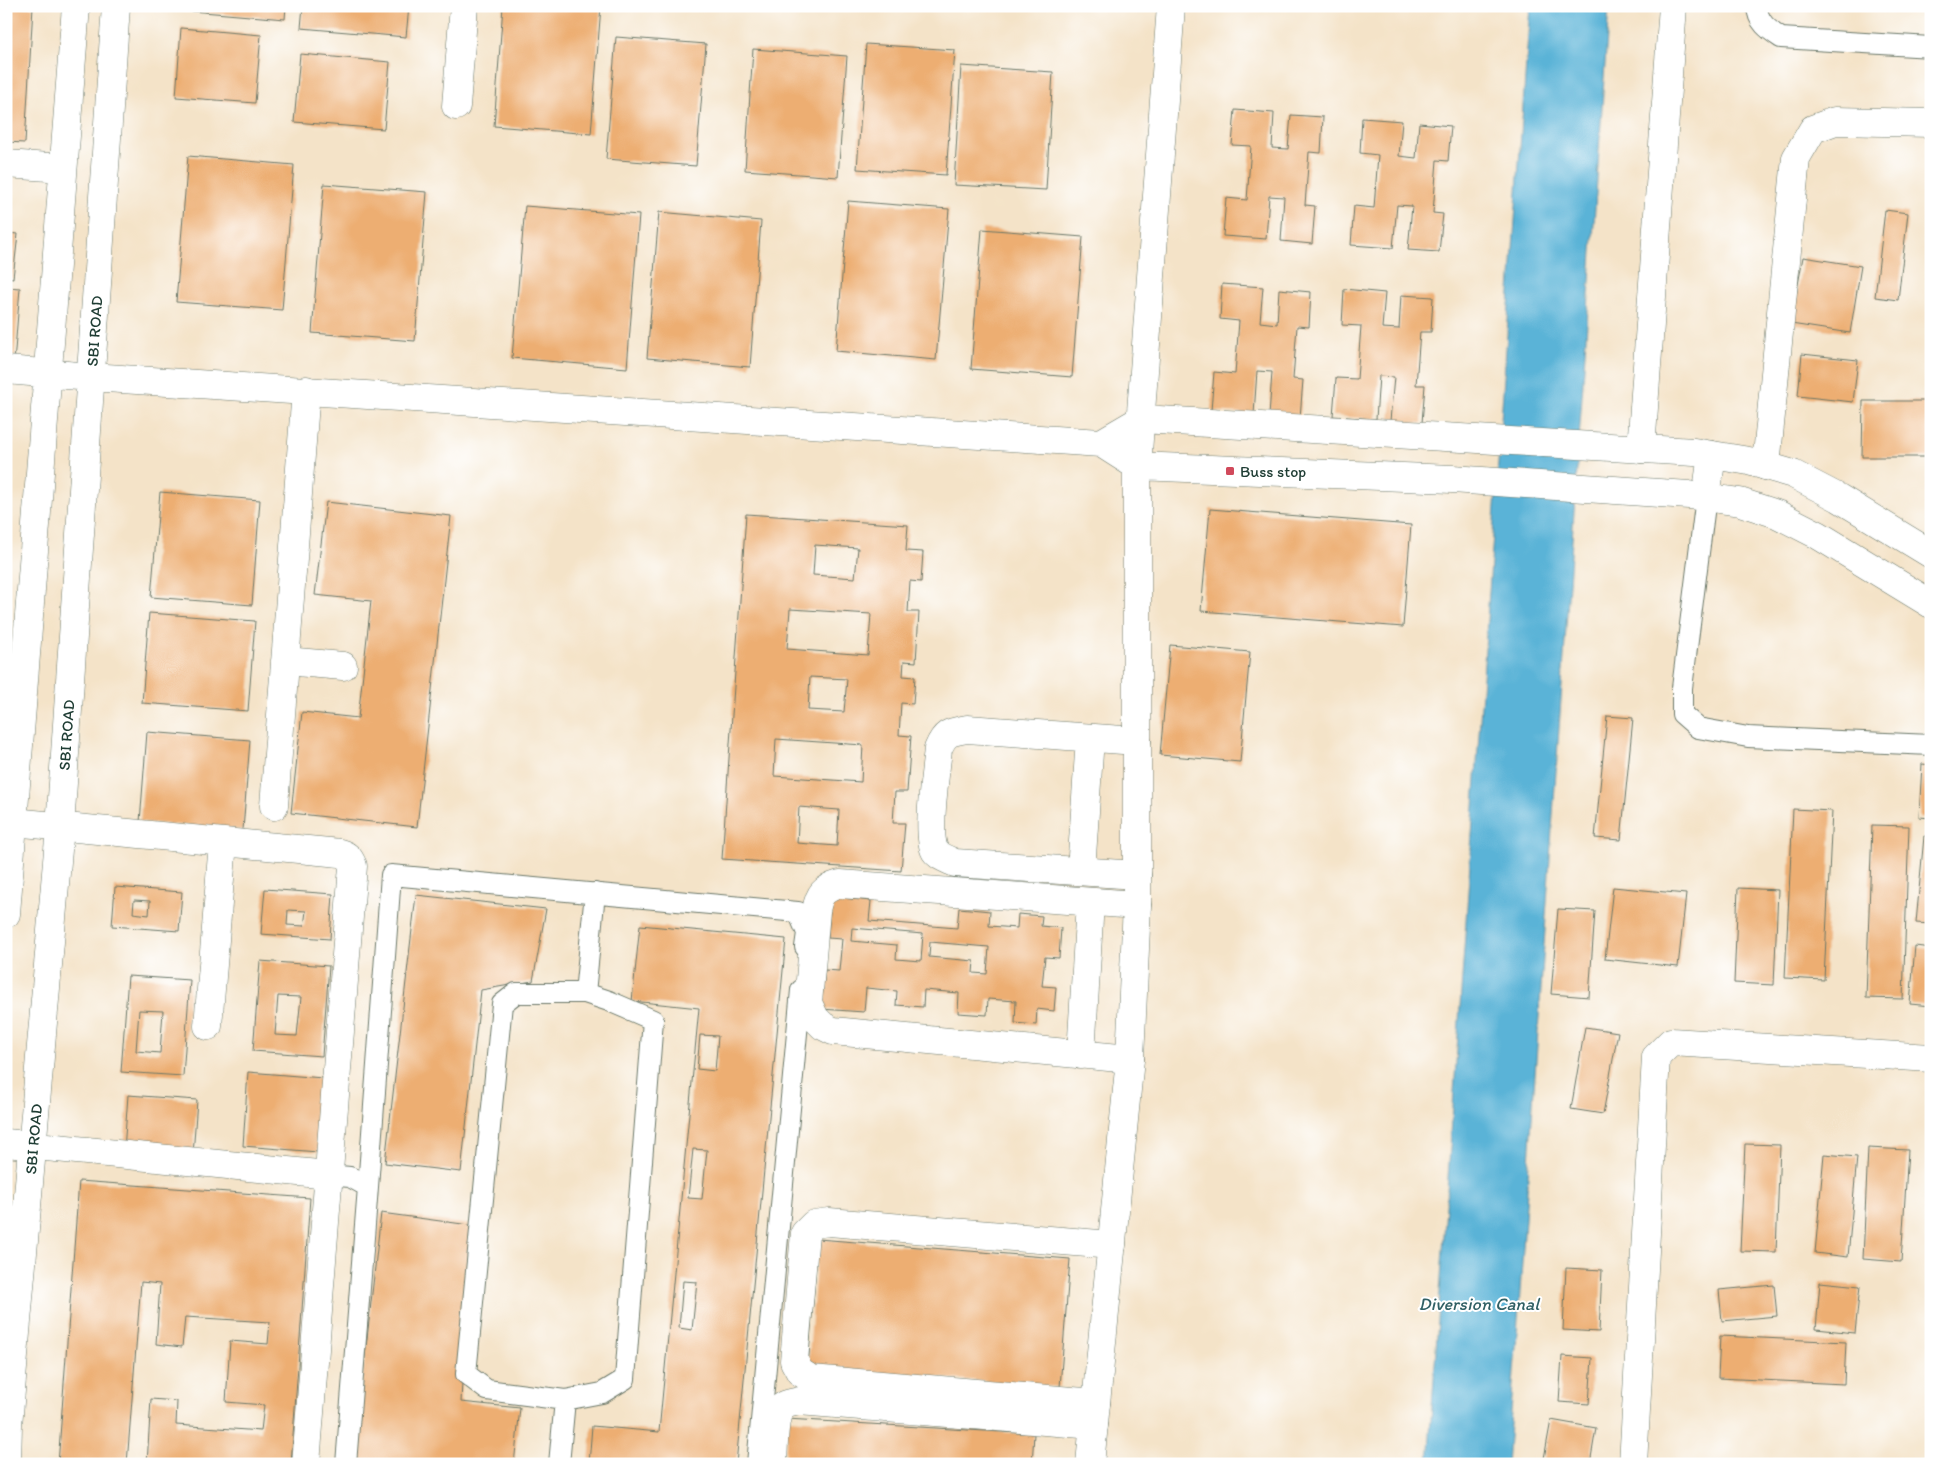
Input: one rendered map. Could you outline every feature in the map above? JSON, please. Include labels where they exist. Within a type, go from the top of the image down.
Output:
[{"type":"street","points":[[6,914],[76,6]]},
{"type":"street","name":"SBI ROAD","points":[[6,1464],[19,1144],[60,827],[116,6]]},
{"type":"street","points":[[456,106],[464,6]]},
{"type":"street","points":[[1090,1464],[1130,1059],[1137,905],[1137,466],[1142,419],[1171,6]]},
{"type":"street","points":[[1629,448],[1673,6]]},
{"type":"street","points":[[1766,466],[1796,158],[1813,129],[1835,121],[1931,123]]},
{"type":"street","points":[[6,164],[63,168]]},
{"type":"street","points":[[6,370],[1101,443],[1137,466],[1452,479],[1706,497],[1740,502],[1777,514],[1818,535],[1931,604]]},
{"type":"street","points":[[274,806],[306,390]]},
{"type":"street","points":[[1101,443],[1142,419],[1455,437],[1712,455],[1749,461],[1793,474],[1839,498],[1931,554]]},
{"type":"street","points":[[1706,497],[1712,455]]},
{"type":"street","points":[[284,660],[343,666]]},
{"type":"street","points":[[1137,741],[967,729],[952,731],[943,737],[938,749],[931,833],[935,851],[944,858],[955,862],[1137,875]]},
{"type":"street","points":[[1081,871],[1090,738]]},
{"type":"street","points":[[13,822],[340,853],[347,855],[353,866],[306,1464]]},
{"type":"street","points":[[208,1026],[223,842]]},
{"type":"street","points":[[1130,1059],[833,1031],[823,1026],[815,1018],[808,1003],[816,911],[819,898],[828,888],[840,884],[1137,905]]},
{"type":"street","points":[[1081,1054],[1090,902]]},
{"type":"street","points":[[1633,1464],[1656,1057],[1671,1042],[1931,1058]]},
{"type":"street","points":[[19,1144],[328,1175]]},
{"type":"street","points":[[1095,1414],[811,1379],[805,1376],[800,1372],[794,1361],[805,1233],[814,1224],[829,1222],[1112,1246]]},
{"type":"street","points":[[773,1464],[776,1421],[780,1409],[788,1404],[799,1401],[1095,1414]]},
{"type":"lane","points":[[1757,6],[1765,27],[1781,38],[1931,47]]},
{"type":"lane","points":[[1706,497],[1682,688],[1682,714],[1698,728],[1748,737],[1931,745]]},
{"type":"lane","points":[[346,1464],[391,875],[798,912],[807,933],[757,1464]]},
{"type":"lane","points":[[585,992],[595,893]]},
{"type":"lane","points":[[585,992],[652,1020],[625,1379],[602,1393],[565,1400],[487,1390],[466,1374],[502,1004],[516,993],[585,992]]},
{"type":"lane","points":[[328,1175],[350,1177],[368,1187]]},
{"type":"lane","points":[[559,1464],[565,1400]]},
{"type":"water","name":"Diversion Canal","points":[[1530,6],[1609,6],[1519,1306],[1507,1464],[1428,1464]]},
{"type":"building","points":[[6,6],[33,7],[25,143],[6,142]]},
{"type":"building","points":[[191,6],[286,6],[285,19],[191,11]]},
{"type":"building","points":[[303,6],[409,6],[406,37],[301,28]]},
{"type":"building","points":[[503,6],[601,6],[591,134],[494,126]]},
{"type":"building","points":[[181,28],[261,35],[255,103],[176,97]]},
{"type":"building","points":[[616,37],[706,44],[696,166],[606,159]]},
{"type":"building","points":[[866,44],[955,50],[946,175],[857,169]]},
{"type":"building","points":[[753,49],[847,56],[838,177],[745,170]]},
{"type":"building","points":[[300,54],[390,62],[384,129],[294,122]]},
{"type":"building","points":[[961,66],[1053,72],[1046,190],[954,185]]},
{"type":"building","points":[[1235,110],[1274,113],[1272,148],[1288,149],[1291,115],[1323,117],[1321,153],[1309,152],[1305,205],[1315,206],[1312,244],[1281,241],[1284,197],[1269,196],[1266,239],[1223,236],[1226,198],[1247,200],[1251,146],[1232,145]]},
{"type":"building","points":[[1362,118],[1402,121],[1399,156],[1416,158],[1419,123],[1451,126],[1448,161],[1437,160],[1433,213],[1443,214],[1439,252],[1408,250],[1412,206],[1397,205],[1393,248],[1351,245],[1354,206],[1374,208],[1378,155],[1360,153]]},
{"type":"building","points":[[188,156],[294,165],[282,310],[176,302]]},
{"type":"building","points":[[324,184],[427,192],[415,341],[312,333]]},
{"type":"building","points":[[848,201],[949,209],[936,360],[836,351]]},
{"type":"building","points":[[525,206],[639,215],[627,368],[512,358]]},
{"type":"building","points":[[1885,210],[1908,213],[1898,300],[1875,297]]},
{"type":"building","points":[[659,212],[761,221],[750,367],[647,358]]},
{"type":"building","points":[[982,229],[1083,237],[1072,377],[971,369]]},
{"type":"building","points":[[6,233],[18,234],[13,278],[6,277]]},
{"type":"building","points":[[1803,257],[1861,266],[1850,333],[1791,324]]},
{"type":"building","points":[[1222,284],[1263,287],[1260,322],[1277,324],[1279,289],[1311,292],[1309,327],[1297,326],[1293,379],[1303,380],[1300,418],[1269,416],[1272,372],[1257,371],[1254,414],[1211,411],[1214,372],[1235,374],[1239,321],[1220,319]]},
{"type":"building","points":[[6,287],[20,288],[14,363],[6,362]]},
{"type":"building","points":[[1344,289],[1385,293],[1382,328],[1399,329],[1401,295],[1433,297],[1431,332],[1420,332],[1416,385],[1425,385],[1422,423],[1390,421],[1394,377],[1379,376],[1376,419],[1333,416],[1336,378],[1357,379],[1361,326],[1342,325]]},
{"type":"building","points":[[1802,354],[1858,360],[1853,402],[1798,396]]},
{"type":"building","points":[[1863,401],[1931,401],[1931,457],[1862,457]]},
{"type":"building","points":[[160,492],[260,500],[252,605],[151,597]]},
{"type":"building","points":[[326,502],[451,516],[417,827],[291,813],[302,712],[358,718],[371,601],[315,595]]},
{"type":"building","points":[[1210,509],[1411,525],[1403,627],[1201,611]]},
{"type":"building","points":[[746,514],[908,525],[906,551],[923,552],[921,582],[910,581],[908,612],[919,612],[916,662],[904,661],[903,676],[915,677],[913,704],[901,703],[899,735],[911,736],[907,792],[895,792],[893,823],[905,823],[901,871],[722,859]],"holes":[[[815,545],[858,548],[855,578],[813,575]],[[790,609],[871,614],[868,655],[787,649]],[[810,677],[847,679],[844,712],[808,710]],[[776,739],[863,745],[861,782],[774,776]],[[799,807],[839,810],[837,846],[797,843]]]},
{"type":"building","points":[[149,613],[255,621],[248,711],[142,703]]},
{"type":"building","points":[[1170,645],[1250,652],[1240,762],[1160,755]]},
{"type":"building","points":[[1607,716],[1633,718],[1621,840],[1595,838]]},
{"type":"building","points":[[147,732],[250,740],[243,830],[140,822]]},
{"type":"building","points":[[1922,764],[1931,765],[1931,818],[1919,817]]},
{"type":"building","points":[[1793,809],[1832,811],[1824,980],[1785,978]]},
{"type":"building","points":[[1872,825],[1909,826],[1903,999],[1866,998]]},
{"type":"building","points":[[1924,836],[1931,837],[1931,924],[1916,923]]},
{"type":"building","points":[[115,887],[182,892],[179,931],[112,926]],"holes":[[[134,900],[150,901],[149,915],[133,913]]]},
{"type":"building","points":[[1613,887],[1686,894],[1678,967],[1605,959]]},
{"type":"building","points":[[1738,888],[1778,890],[1774,985],[1734,983]]},
{"type":"building","points":[[265,889],[333,894],[330,939],[261,934]],"holes":[[[288,910],[306,911],[304,926],[287,925]]]},
{"type":"building","points":[[416,895],[546,909],[533,981],[481,990],[461,1172],[385,1163]]},
{"type":"building","points":[[831,897],[871,901],[869,921],[957,928],[959,908],[990,911],[989,926],[1017,928],[1018,914],[1042,916],[1041,926],[1061,928],[1059,958],[1045,957],[1042,986],[1056,987],[1054,1011],[1037,1009],[1036,1025],[1015,1023],[1016,1001],[988,999],[987,1015],[958,1013],[959,993],[924,990],[923,1007],[896,1005],[897,991],[866,988],[864,1012],[821,1009],[825,970],[839,971],[842,939],[828,938]],"holes":[[[852,928],[923,934],[921,961],[896,959],[897,945],[851,941]],[[930,942],[989,947],[987,974],[973,973],[974,961],[929,957]]]},
{"type":"building","points":[[1558,909],[1595,911],[1589,997],[1551,994]]},
{"type":"building","points":[[640,925],[786,939],[736,1464],[589,1464],[592,1426],[659,1432],[699,1008],[632,1001]],"holes":[[[700,1035],[718,1036],[715,1071],[697,1069]],[[693,1149],[707,1150],[702,1199],[688,1198]],[[683,1281],[697,1282],[692,1330],[679,1328]]]},
{"type":"building","points":[[1915,946],[1931,948],[1931,1006],[1910,1004]]},
{"type":"building","points":[[260,961],[329,966],[322,1056],[253,1051]],"holes":[[[278,996],[301,997],[297,1036],[275,1035]]]},
{"type":"building","points":[[128,976],[190,980],[183,1076],[121,1072]],"holes":[[[139,1010],[163,1011],[160,1053],[136,1051]]]},
{"type":"building","points":[[1585,1027],[1618,1032],[1603,1114],[1571,1109]]},
{"type":"building","points":[[248,1072],[323,1078],[318,1152],[243,1146]]},
{"type":"building","points":[[128,1095],[197,1100],[193,1155],[124,1150]]},
{"type":"building","points":[[1745,1144],[1780,1145],[1776,1252],[1740,1251]]},
{"type":"building","points":[[1868,1148],[1908,1150],[1901,1262],[1863,1259]]},
{"type":"building","points":[[1824,1154],[1857,1157],[1848,1257],[1815,1253]]},
{"type":"building","points":[[79,1181],[310,1198],[291,1464],[147,1464],[151,1399],[177,1401],[176,1425],[261,1431],[264,1405],[226,1402],[230,1341],[268,1344],[270,1322],[185,1317],[182,1347],[156,1344],[160,1284],[141,1282],[127,1464],[58,1464]]},
{"type":"building","points":[[381,1213],[470,1225],[461,1402],[520,1408],[514,1464],[353,1464]]},
{"type":"building","points":[[818,1239],[1070,1259],[1060,1387],[808,1368]]},
{"type":"building","points":[[1566,1268],[1602,1270],[1599,1332],[1563,1330]]},
{"type":"building","points":[[1820,1282],[1860,1286],[1855,1333],[1816,1329]]},
{"type":"building","points":[[1774,1285],[1777,1316],[1722,1321],[1719,1290]]},
{"type":"building","points":[[1720,1336],[1846,1342],[1844,1384],[1718,1378]]},
{"type":"building","points":[[1562,1356],[1592,1358],[1589,1404],[1559,1402]]},
{"type":"building","points":[[787,1419],[1034,1434],[1032,1464],[785,1464]]},
{"type":"building","points":[[1551,1420],[1596,1428],[1590,1464],[1543,1464]]},
{"type":"place","name":"Buss stop","points":[[1230,471]]}]
